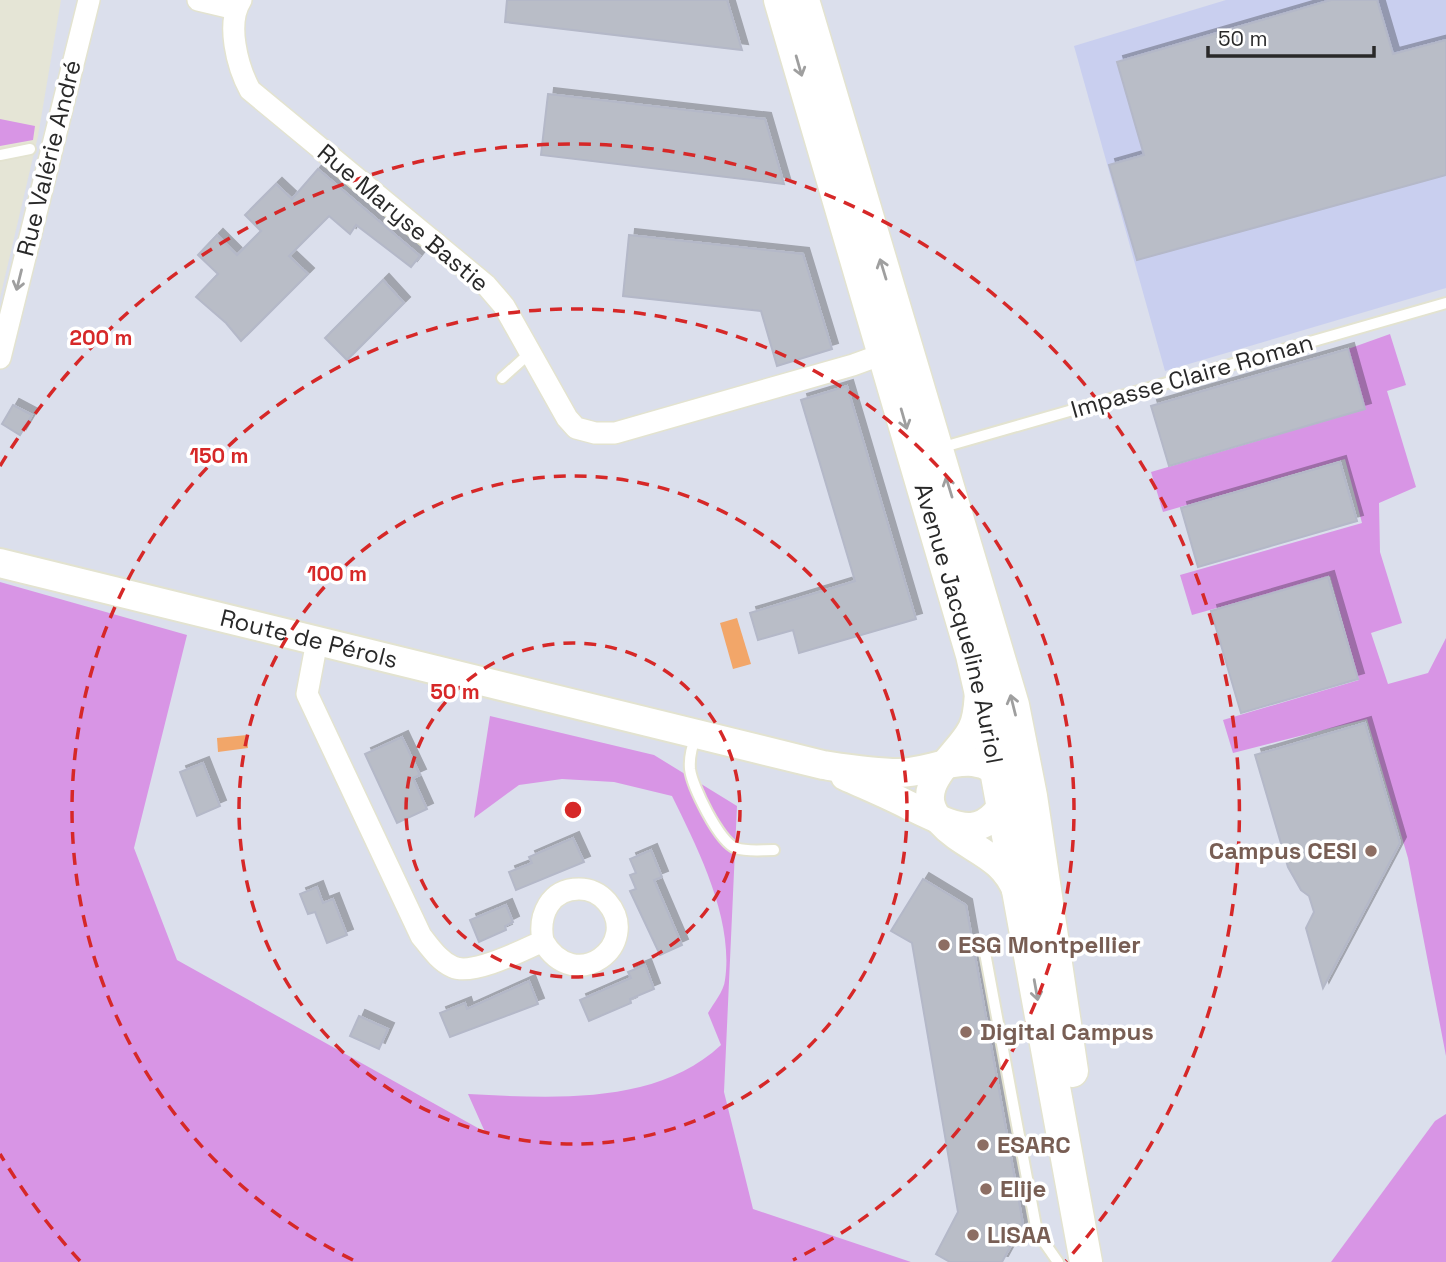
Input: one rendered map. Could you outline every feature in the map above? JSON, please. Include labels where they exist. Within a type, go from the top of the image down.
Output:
[{"type":"main road","name":"Avenue Jacqueline Auriol","points":[[780,0],[896,350],[937,449],[1021,743],[1058,979],[1082,1260]]},
{"type":"main road","name":"Avenue Jacqueline Auriol","points":[[803,0],[896,350],[936,530],[1006,785],[1020,898],[1082,1260]]},
{"type":"street","name":"Rue Valérie André","points":[[0,358],[89,0]]},
{"type":"street","points":[[198,0],[238,4]]},
{"type":"street","name":"Rue Maryse Bastie","points":[[238,4],[233,26],[250,90],[486,285],[504,306],[567,418],[576,428],[595,433],[635,429],[896,350]]},
{"type":"street","name":"Route de Pérols","points":[[0,563],[824,765],[902,773],[949,762]]},
{"type":"street","points":[[317,640],[307,694],[421,936],[437,956],[454,968],[472,969],[543,941]]},
{"type":"street","points":[[979,690],[973,728],[949,762],[938,772],[930,790],[933,808],[942,823],[1006,869],[1020,898]]},
{"type":"street","points":[[942,823],[972,827],[990,818],[1006,785],[1021,743]]},
{"type":"street","points":[[949,762],[973,761],[1006,785],[1022,818],[1049,960],[1058,979]]},
{"type":"street","name":"Route de Pérols","points":[[824,765],[942,823]]},
{"type":"lane","points":[[0,155],[30,149]]},
{"type":"lane","name":"Impasse Claire Roman","points":[[937,449],[1446,303]]},
{"type":"lane","points":[[502,378],[531,352]]},
{"type":"lane","points":[[696,734],[690,761],[693,781],[724,841],[735,848],[774,850]]},
{"type":"lane","points":[[983,942],[1037,1233],[1082,1260]]},
{"type":"shaded area","points":[[0,0],[61,0],[38,136],[0,298]]},
{"type":"shaded area","points":[[1226,0],[1446,0],[1446,288],[1165,371],[1074,46]]},
{"type":"shaded area","points":[[0,119],[35,126],[33,140],[0,146]]},
{"type":"shaded area","points":[[1390,334],[1406,385],[1387,391],[1416,487],[1379,503],[1380,552],[1402,623],[1371,633],[1388,684],[1428,673],[1446,638],[1446,1056],[1408,858],[1367,719],[1233,753],[1223,720],[1359,680],[1330,576],[1192,615],[1180,575],[1362,523],[1345,459],[1163,512],[1151,472],[1365,409],[1348,349]]},
{"type":"shaded area","points":[[0,582],[187,635],[134,848],[177,960],[485,1132],[468,1094],[533,1097],[601,1094],[666,1079],[695,1065],[721,1045],[708,1013],[724,984],[726,957],[724,933],[712,885],[672,796],[614,782],[562,779],[519,785],[474,818],[490,716],[654,755],[737,806],[724,1092],[753,1209],[911,1262],[0,1262]]},
{"type":"shaded area","points":[[737,618],[751,664],[733,669],[720,623]]},
{"type":"shaded area","points":[[247,735],[248,748],[218,752],[217,738]]},
{"type":"shaded area","points":[[1446,1114],[1446,1262],[1331,1262],[1435,1121]]},
{"type":"building","points":[[507,0],[727,0],[742,50],[505,22]]},
{"type":"building","points":[[1331,0],[1377,0],[1393,54],[1446,40],[1446,175],[1137,260],[1109,165],[1144,155],[1117,62]]},
{"type":"building","points":[[548,94],[765,119],[784,184],[541,155]]},
{"type":"building","points":[[318,169],[420,256],[411,267],[356,225],[350,234],[329,216],[289,256],[308,274],[241,341],[226,323],[196,297],[218,274],[198,255],[217,235],[237,255],[261,231],[245,215],[276,184],[292,199]]},
{"type":"building","points":[[629,235],[803,254],[832,349],[777,366],[761,311],[623,296]]},
{"type":"building","points":[[383,280],[404,303],[347,360],[325,338]]},
{"type":"building","points":[[1348,349],[1365,409],[1169,466],[1151,406]]},
{"type":"building","points":[[847,386],[916,619],[799,653],[793,630],[758,640],[750,613],[855,581],[801,400]]},
{"type":"building","points":[[13,405],[32,415],[20,435],[2,424]]},
{"type":"building","points":[[1340,462],[1357,521],[1198,567],[1181,508]]},
{"type":"building","points":[[1328,577],[1358,679],[1241,713],[1211,611]]},
{"type":"building","name":"Campus CESI","points":[[1365,723],[1400,843],[1323,988],[1306,928],[1314,912],[1309,896],[1301,890],[1288,867],[1255,755]]},
{"type":"building","points":[[402,737],[420,775],[413,778],[427,809],[397,823],[365,754]]},
{"type":"building","points":[[203,763],[220,806],[197,816],[180,772]]},
{"type":"building","points":[[573,838],[584,862],[516,890],[509,872],[532,863],[529,857]]},
{"type":"building","points":[[651,850],[662,877],[654,880],[682,945],[660,955],[630,891],[636,889],[630,875],[636,873],[630,859]]},
{"type":"building","points":[[923,879],[966,905],[1023,1224],[1002,1262],[950,1262],[936,1254],[958,1212],[912,943],[891,931]]},
{"type":"building","points":[[317,887],[323,903],[333,899],[347,935],[327,943],[315,912],[308,914],[300,894]]},
{"type":"building","points":[[506,905],[513,922],[505,926],[506,930],[479,942],[470,920]]},
{"type":"building","points":[[645,965],[654,989],[630,999],[631,1003],[589,1021],[580,1000],[631,978],[628,972]]},
{"type":"building","points":[[529,981],[538,1004],[450,1037],[440,1013],[465,1003],[467,1009]]},
{"type":"building","points":[[359,1016],[388,1029],[379,1049],[350,1036]]},
{"type":"place","name":"Campus CESI","points":[[1371,851]]},
{"type":"place","name":"ESG Montpellier","points":[[944,945]]},
{"type":"place","name":"Digital Campus","points":[[966,1032]]},
{"type":"place","name":"ESARC","points":[[983,1145]]},
{"type":"place","name":"Elije","points":[[986,1189]]},
{"type":"place","name":"LISAA","points":[[973,1235]]}]
